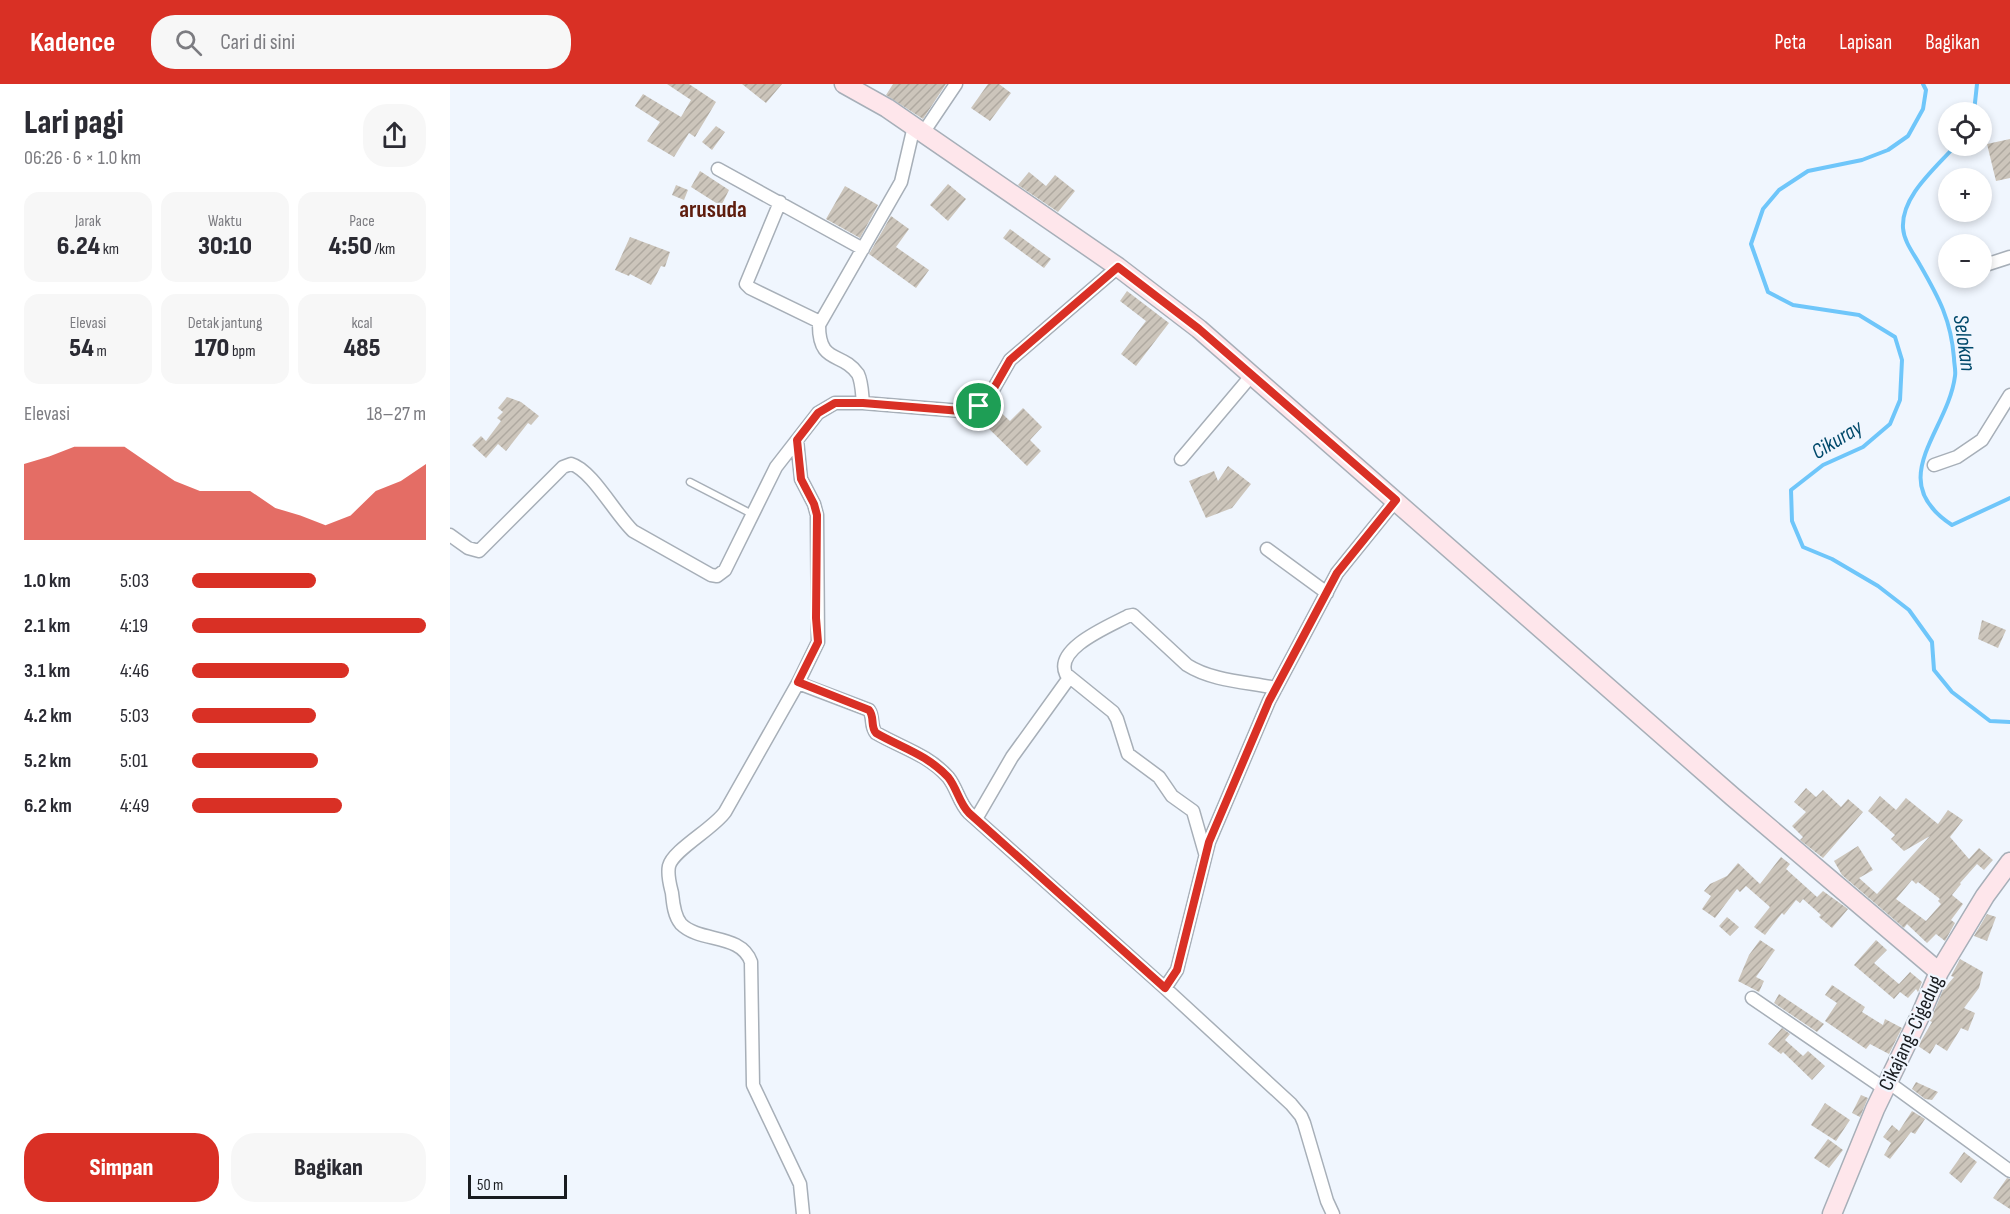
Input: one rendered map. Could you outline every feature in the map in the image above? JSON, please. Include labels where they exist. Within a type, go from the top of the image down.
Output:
[{"type":"street","points":[[844,84],[887,108],[1118,267],[1199,329],[1733,797],[1939,972]]},
{"type":"street","points":[[863,403],[858,375],[822,348],[820,322],[901,182],[918,130],[956,84]]},
{"type":"street","points":[[718,168],[863,249]]},
{"type":"street","points":[[780,202],[746,285],[820,322]]},
{"type":"street","points":[[1992,263],[2010,257]]},
{"type":"street","points":[[450,535],[474,551],[484,548],[563,467],[571,464],[585,471],[633,531],[714,576],[719,575],[725,570],[776,467],[826,406],[835,403],[863,403],[961,411],[979,406],[990,395],[1010,360],[1118,267]]},
{"type":"street","points":[[1181,459],[1251,375]]},
{"type":"street","points":[[1935,465],[1957,457],[1982,440],[2010,395]]},
{"type":"street","points":[[797,440],[801,479],[817,515],[816,618],[818,642],[798,682],[724,812],[716,823],[675,855],[668,874],[679,921],[688,929],[737,945],[748,955],[751,962],[753,1084],[800,1184],[803,1214]]},
{"type":"street","points":[[1165,988],[1177,970],[1205,855],[1276,688],[1348,559],[1396,500]]},
{"type":"street","points":[[1267,549],[1327,593]]},
{"type":"street","points":[[1205,855],[1193,811],[1172,796],[1159,777],[1128,754],[1113,712],[1069,678],[1064,671],[1064,663],[1073,649],[1083,640],[1131,615],[1196,671],[1276,688]]},
{"type":"street","points":[[976,819],[1012,757],[1069,678]]},
{"type":"street","points":[[798,682],[869,710],[872,714],[874,731],[928,759],[950,780],[965,809],[1165,988],[1296,1110],[1304,1123],[1333,1214]]},
{"type":"street","name":"Cikajang-Cigedug","points":[[1832,1214],[1886,1086],[1939,972],[1985,896],[2010,862]]},
{"type":"street","points":[[1752,998],[2010,1171]]},
{"type":"lane","points":[[690,482],[753,514]]},
{"type":"building","points":[[667,84],[689,84],[716,102],[695,137],[689,133],[674,157],[647,141],[660,122],[635,106],[643,94],[681,117],[691,100]]},
{"type":"building","points":[[742,84],[782,84],[766,103]]},
{"type":"building","points":[[893,84],[946,84],[923,119],[886,95]]},
{"type":"building","points":[[988,84],[999,84],[1011,93],[990,121],[971,108]]},
{"type":"building","points":[[716,126],[725,132],[712,150],[702,142]]},
{"type":"building","points":[[2010,139],[2010,178],[1996,181],[1990,156],[1992,156],[1992,143]]},
{"type":"building","points":[[700,171],[729,190],[721,206],[691,187]]},
{"type":"building","points":[[1029,172],[1046,186],[1055,175],[1075,191],[1058,212],[1018,185]]},
{"type":"building","points":[[948,184],[966,199],[948,221],[930,205]]},
{"type":"building","points":[[676,185],[688,190],[684,200],[672,195]]},
{"type":"building","points":[[845,186],[878,205],[860,238],[826,219]]},
{"type":"building","points":[[891,216],[909,229],[896,247],[929,270],[916,288],[869,254]]},
{"type":"building","points":[[1010,229],[1051,259],[1044,268],[1003,238]]},
{"type":"building","points":[[630,237],[670,252],[665,267],[661,266],[651,285],[630,274],[629,276],[615,270]]},
{"type":"building","points":[[1127,291],[1169,323],[1136,366],[1121,354],[1146,321],[1120,301]]},
{"type":"building","points":[[507,397],[521,402],[539,416],[531,425],[528,423],[506,451],[498,444],[486,458],[472,445],[481,436],[486,441],[501,421],[497,418],[503,412],[498,408]]},
{"type":"building","points":[[994,406],[1010,421],[1023,408],[1042,427],[1030,440],[1041,451],[1027,466],[980,420]]},
{"type":"building","points":[[1228,466],[1251,484],[1232,508],[1206,518],[1189,481],[1214,471],[1218,481]]},
{"type":"building","points":[[1982,620],[2006,630],[1998,648],[1978,639]]},
{"type":"building","points":[[1806,788],[1816,797],[1823,790],[1841,807],[1848,799],[1863,812],[1823,858],[1800,840],[1803,837],[1792,826],[1806,812],[1794,802]]},
{"type":"building","points":[[1880,796],[1896,810],[1906,798],[1938,824],[1948,810],[1963,820],[1950,837],[1969,859],[1979,848],[1993,860],[1984,870],[1977,864],[1952,895],[1963,904],[1951,920],[1955,923],[1945,941],[1936,934],[1927,943],[1907,924],[1904,928],[1842,875],[1834,861],[1858,846],[1873,870],[1859,878],[1877,894],[1930,836],[1904,851],[1891,839],[1895,835],[1868,811]],"holes":[[[1912,880],[1916,884],[1918,882],[1940,899],[1938,901],[1941,904],[1926,921],[1896,899]]]},
{"type":"building","points":[[1781,857],[1790,864],[1786,869],[1817,897],[1823,891],[1848,909],[1832,928],[1803,899],[1800,903],[1796,900],[1784,915],[1782,913],[1765,935],[1754,927],[1770,907],[1746,886],[1740,892],[1737,889],[1715,918],[1702,909],[1711,896],[1704,891],[1710,884],[1727,876],[1738,863],[1760,884]]},
{"type":"building","points":[[1987,914],[1996,917],[1987,941],[1974,936]]},
{"type":"building","points":[[1727,917],[1739,927],[1730,936],[1719,926]]},
{"type":"building","points":[[1760,940],[1775,950],[1756,977],[1764,981],[1759,992],[1738,981],[1749,955]]},
{"type":"building","points":[[1876,940],[1887,950],[1874,963],[1899,984],[1910,972],[1922,982],[1918,992],[1916,989],[1908,998],[1900,992],[1894,999],[1854,965]]},
{"type":"building","points":[[1960,959],[1983,972],[1979,988],[1964,1008],[1975,1013],[1968,1031],[1961,1028],[1947,1051],[1936,1044],[1930,1054],[1918,1046],[1932,1022],[1930,1021],[1943,990],[1954,977],[1951,976]]},
{"type":"building","points":[[1832,985],[1865,1007],[1862,1012],[1883,1025],[1885,1019],[1902,1028],[1889,1054],[1870,1044],[1866,1049],[1825,1021],[1837,1003],[1825,995]]},
{"type":"building","points":[[1779,994],[1824,1024],[1817,1032],[1774,1003]]},
{"type":"building","points":[[1782,1028],[1790,1034],[1785,1040],[1803,1056],[1808,1051],[1825,1066],[1812,1080],[1783,1052],[1781,1054],[1768,1044]]},
{"type":"building","points":[[1916,1082],[1938,1092],[1932,1100],[1925,1099],[1912,1089]]},
{"type":"building","points":[[1861,1095],[1868,1098],[1860,1117],[1852,1113]]},
{"type":"building","points":[[1825,1103],[1850,1120],[1836,1141],[1811,1125]]},
{"type":"building","points":[[1912,1111],[1925,1119],[1915,1134],[1911,1132],[1890,1159],[1884,1155],[1891,1143],[1883,1137],[1892,1125],[1899,1131]]},
{"type":"building","points":[[1828,1139],[1843,1150],[1829,1168],[1814,1158]]},
{"type":"building","points":[[1964,1152],[1977,1162],[1961,1183],[1949,1173]]},
{"type":"building","points":[[2007,1178],[2010,1179],[2010,1209],[1993,1198]]},
{"type":"waterway","name":"Cikuray","points":[[1923,84],[1926,90],[1923,109],[1908,136],[1888,150],[1862,160],[1808,171],[1779,190],[1763,209],[1751,244],[1768,292],[1793,305],[1859,315],[1895,337],[1902,360],[1900,400],[1890,424],[1863,447],[1823,465],[1791,490],[1792,521],[1803,547],[1832,559],[1878,586],[1909,610],[1932,642],[1934,670],[1952,692],[1990,721],[2010,722]]},
{"type":"waterway","name":"Selokan","points":[[1975,102],[1977,84]]},
{"type":"waterway","name":"Selokan","points":[[1946,156],[1914,194],[1904,216],[1903,228],[1905,238],[1943,310],[1950,332],[1955,369],[1950,397],[1925,455],[1921,473],[1922,491],[1932,508],[1952,525],[2010,498]]},
{"type":"district","name":"arusuda","points":[[713,209]]},
{"type":"route","points":[[1118,267],[1199,329],[1396,500],[1337,573],[1269,701],[1209,842],[1177,970],[1165,988],[969,813],[950,780],[928,759],[876,733],[869,710],[798,682],[818,642],[819,635],[816,618],[817,515],[800,476],[797,440],[818,413],[826,406],[835,403],[961,411],[979,406],[990,395],[1005,365],[1010,360],[1118,267]]}]
